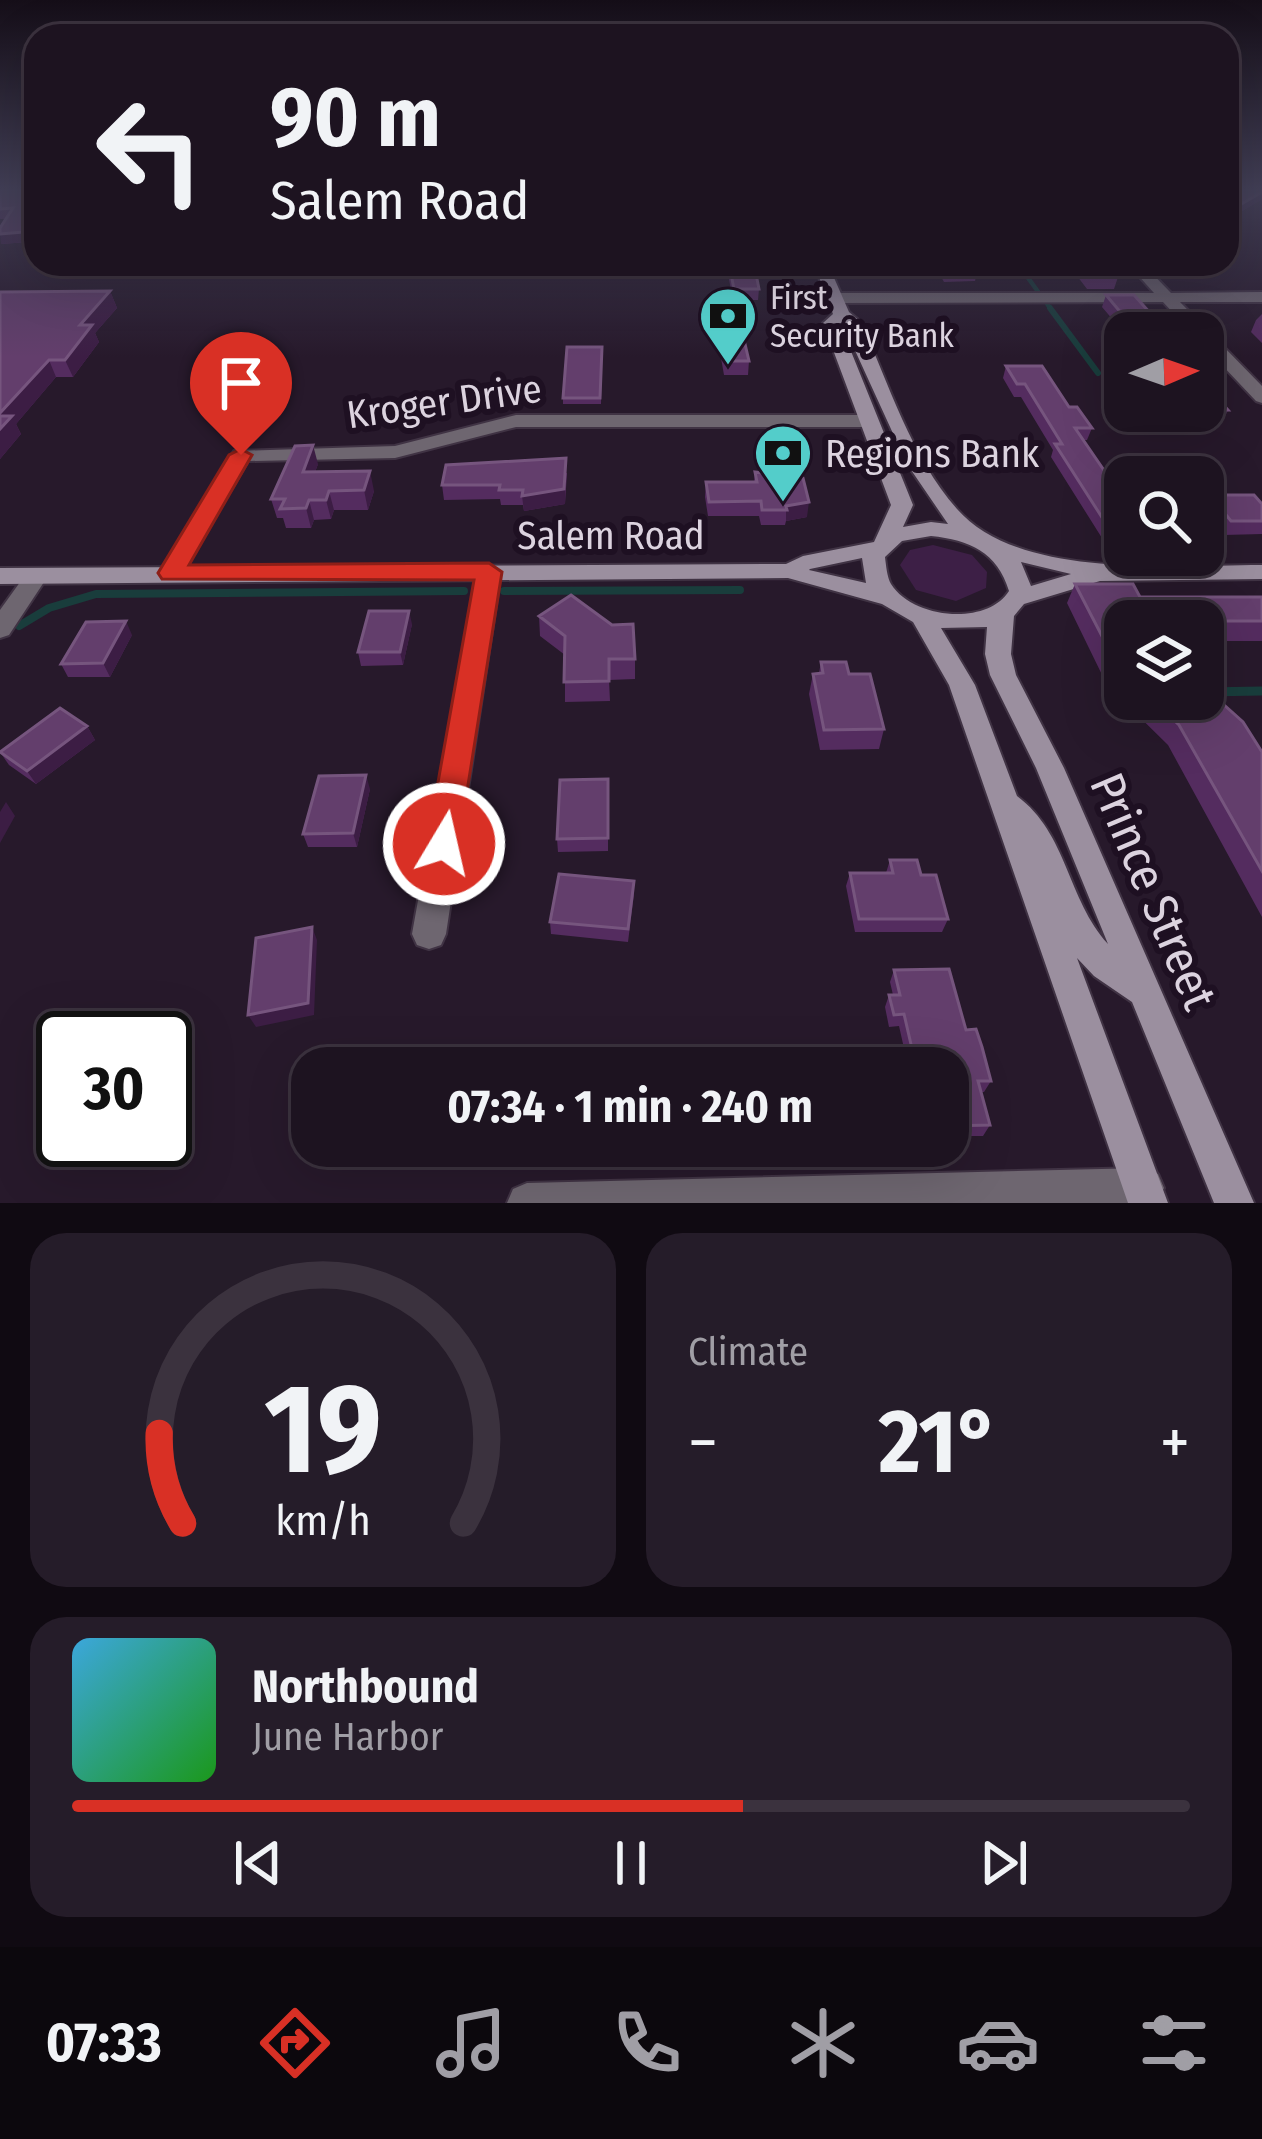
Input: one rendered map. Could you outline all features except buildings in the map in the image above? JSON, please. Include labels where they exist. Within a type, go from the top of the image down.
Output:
[{"type":"main road","points":[[825,276],[866,421],[902,505],[873,572],[890,598],[922,616],[965,623],[1099,573]]},
{"type":"main road","points":[[836,312],[863,363],[876,372],[939,504],[1016,572],[1010,607]]},
{"type":"main road","points":[[882,544],[931,529],[1099,573],[1262,572]]},
{"type":"main road","name":"Salem Road","points":[[790,571],[802,563],[882,544]]},
{"type":"main road","name":"Salem Road","points":[[0,576],[790,571],[890,598]]},
{"type":"main road","name":"Prince Street","points":[[1010,607],[998,654],[1003,675],[1050,768],[1234,1203]]},
{"type":"main road","points":[[922,616],[953,664],[1146,1196]]},
{"type":"main road","points":[[1004,803],[1034,827],[1078,933],[1104,965],[1145,992]]},
{"type":"street","points":[[1146,276],[1181,312]]},
{"type":"street","points":[[836,312],[1262,297]]},
{"type":"street","points":[[1224,357],[1262,397]]},
{"type":"street","name":"Kroger Drive","points":[[171,573],[241,455],[395,452],[516,421],[866,421]]},
{"type":"street","points":[[429,934],[489,572]]},
{"type":"street","points":[[0,629],[36,576]]},
{"type":"street","points":[[526,1203],[1146,1196]]},
{"type":"shaded area","points":[[933,545],[972,555],[987,572],[986,588],[956,601],[916,590],[900,565],[910,550]]},
{"type":"waterway","points":[[1027,276],[1039,293]]},
{"type":"waterway","points":[[1046,302],[1050,308]]},
{"type":"waterway","points":[[1050,308],[1098,373]]},
{"type":"waterway","points":[[504,591],[740,590]]},
{"type":"waterway","points":[[19,626],[49,608],[96,594],[464,591]]},
{"type":"waterway","points":[[1224,692],[1262,691]]},
{"type":"place","name":"First Security Bank","points":[[728,367]]},
{"type":"place","name":"Regions Bank","points":[[783,504]]},
{"type":"route","points":[[241,455],[171,573],[489,572],[444,844]]}]
